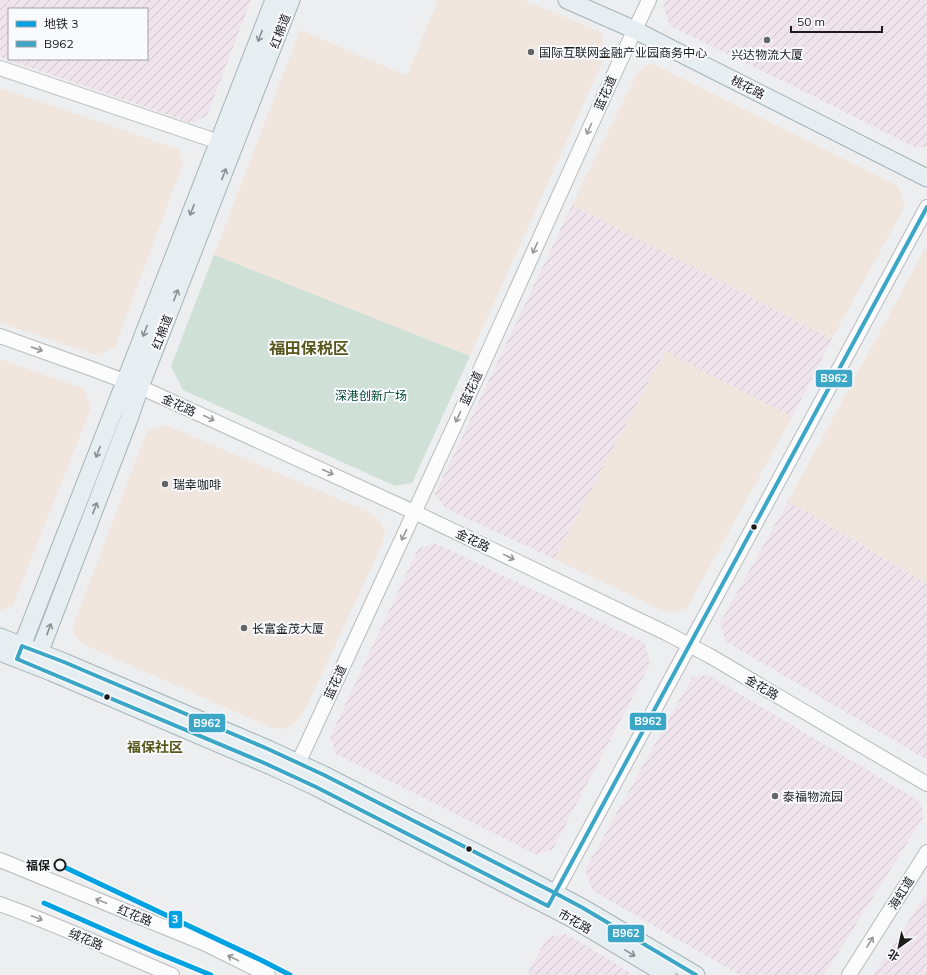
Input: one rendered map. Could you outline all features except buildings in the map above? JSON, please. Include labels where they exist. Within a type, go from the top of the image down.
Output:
[{"type":"main road","name":"红棉道","points":[[20,652],[133,384],[226,145],[274,0]]},
{"type":"main road","name":"红棉道","points":[[226,145],[292,0]]},
{"type":"main road","name":"桃花路","points":[[568,0],[635,30],[871,148],[927,178]]},
{"type":"main road","name":"红棉道","points":[[37,659],[126,427],[133,384]]},
{"type":"main road","name":"市花路","points":[[0,637],[20,652],[248,756],[295,769],[324,775],[552,900],[575,920],[667,975]]},
{"type":"main road","name":"市花路","points":[[0,652],[20,652]]},
{"type":"main road","name":"市花路","points":[[552,900],[583,908],[696,975]]},
{"type":"street","name":"蓝花道","points":[[295,769],[477,377],[649,0]]},
{"type":"street","points":[[0,68],[226,145]]},
{"type":"street","points":[[552,900],[927,207]]},
{"type":"street","name":"金花路","points":[[0,336],[133,384],[414,512],[659,630],[710,656],[927,784]]},
{"type":"street","name":"海虹道","points":[[849,975],[927,852]]},
{"type":"street","name":"红花路","points":[[0,860],[206,944],[268,975]]},
{"type":"street","name":"绒花路","points":[[0,904],[59,927],[172,975]]},
{"type":"shaded area","points":[[0,0],[251,0],[207,116],[191,123],[9,60],[148,60],[148,8],[8,8],[8,60],[0,57]]},
{"type":"shaded area","points":[[438,0],[524,0],[601,32],[606,54],[470,356],[214,255],[300,30],[407,76]]},
{"type":"shaded area","points":[[665,0],[927,0],[927,146],[916,148],[670,26],[663,5]]},
{"type":"shaded area","points":[[651,63],[898,186],[905,206],[832,339],[572,205],[638,71]]},
{"type":"shaded area","points":[[0,88],[178,149],[183,163],[115,347],[98,356],[0,323]]},
{"type":"shaded area","points":[[572,205],[832,339],[792,417],[665,351],[554,559],[445,508],[435,494]]},
{"type":"shaded area","points":[[927,245],[927,584],[788,501]]},
{"type":"shaded area","points":[[665,350],[792,417],[687,608],[668,613],[554,559]]},
{"type":"shaded area","points":[[0,359],[84,389],[91,408],[13,605],[0,611]]},
{"type":"shaded area","name":"长富金茂大厦","points":[[166,425],[367,511],[379,520],[385,532],[382,545],[303,714],[295,723],[285,729],[272,728],[87,646],[79,641],[74,634],[73,626],[147,431]]},
{"type":"shaded area","points":[[788,501],[927,584],[927,760],[725,641],[720,623]]},
{"type":"shaded area","points":[[435,543],[645,643],[650,664],[553,849],[537,855],[336,754],[330,737],[418,549]]},
{"type":"shaded area","points":[[708,675],[921,802],[923,818],[824,975],[740,975],[593,891],[585,870],[692,677]]},
{"type":"shaded area","points":[[927,893],[927,975],[873,975]]},
{"type":"shaded area","points":[[567,934],[634,975],[527,975],[547,937]]},
{"type":"green space","name":"深港创新广场","points":[[214,255],[470,356],[412,483],[395,486],[183,390],[171,366]]},
{"type":"metro line","name":"3","points":[[60,865],[290,975]]},
{"type":"metro line","name":"3","points":[[44,903],[211,975]]},
{"type":"transit line","name":"B962","points":[[555,893],[927,207]]},
{"type":"transit line","name":"B962","points":[[22,646],[64,662],[268,749],[324,775],[555,893],[548,906],[316,787],[262,762],[17,659],[22,646]]},
{"type":"transit line","name":"B962","points":[[555,893],[696,975]]},
{"type":"place","name":"兴达物流大厦","points":[[767,40]]},
{"type":"place","name":"国际互联网金融产业园商务中心","points":[[531,52]]},
{"type":"place","name":"瑞幸咖啡","points":[[165,484]]},
{"type":"place","name":"长富金茂大厦","points":[[244,628]]},
{"type":"place","name":"泰福物流园","points":[[775,796]]},
{"type":"place","name":"福保","points":[[60,865]]},
{"type":"district","name":"福田保税区","points":[[309,348]]},
{"type":"district","name":"福保社区","points":[[155,747]]}]
